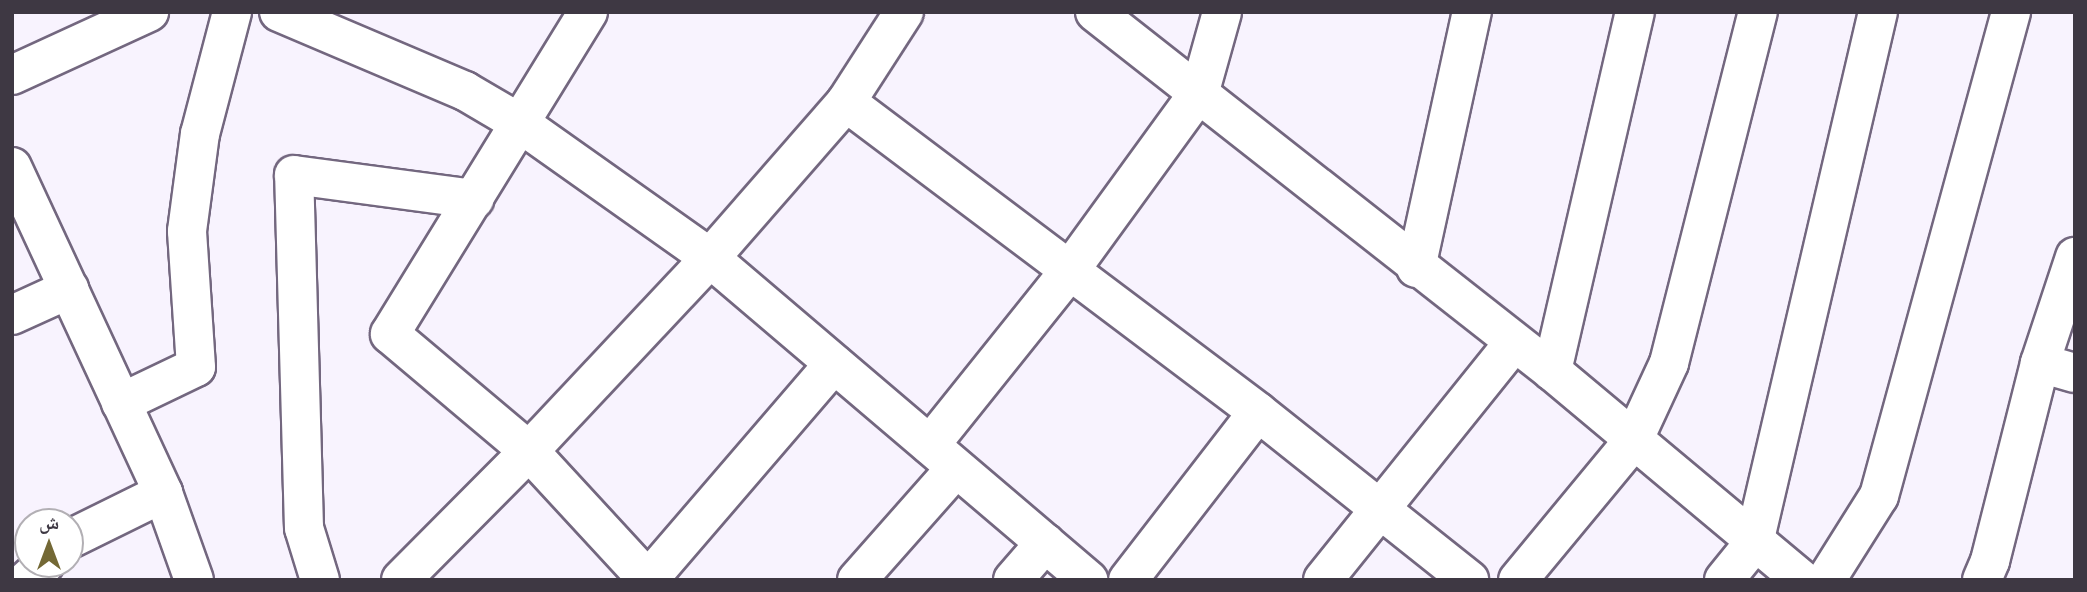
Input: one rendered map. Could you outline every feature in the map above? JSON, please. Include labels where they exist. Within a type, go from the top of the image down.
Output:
[{"type":"street","points":[[12,75],[149,12]]},
{"type":"street","points":[[121,403],[196,367],[187,231],[201,134],[232,12]]},
{"type":"street","points":[[279,12],[465,91],[521,124],[710,258],[1088,580]]},
{"type":"street","points":[[588,12],[390,334],[530,452],[648,580],[834,363]]},
{"type":"street","points":[[401,580],[530,452],[710,258],[846,102],[904,12]]},
{"type":"street","points":[[1095,12],[1200,91],[1416,268],[1552,371],[1754,543],[1802,580]]},
{"type":"street","points":[[857,580],[1070,270],[1200,91],[1222,12]]},
{"type":"street","points":[[1416,268],[1472,12]]},
{"type":"street","points":[[1552,371],[1635,12]]},
{"type":"street","points":[[1518,580],[1633,441],[1669,363],[1758,12]]},
{"type":"street","points":[[1724,580],[1754,543],[1878,12]]},
{"type":"street","points":[[1826,580],[1878,496],[2010,12]]},
{"type":"street","points":[[846,102],[1258,412],[1382,508],[1469,580]]},
{"type":"street","points":[[12,167],[163,493],[194,580]]},
{"type":"street","points":[[320,580],[304,528],[294,175],[474,198]]},
{"type":"street","points":[[1982,580],[2057,368],[2075,257]]},
{"type":"street","points":[[12,315],[69,289]]},
{"type":"street","points":[[1323,580],[1513,344]]},
{"type":"street","points":[[1128,580],[1258,412]]},
{"type":"street","points":[[84,533],[163,493]]},
{"type":"street","points":[[1013,580],[1045,543]]}]
